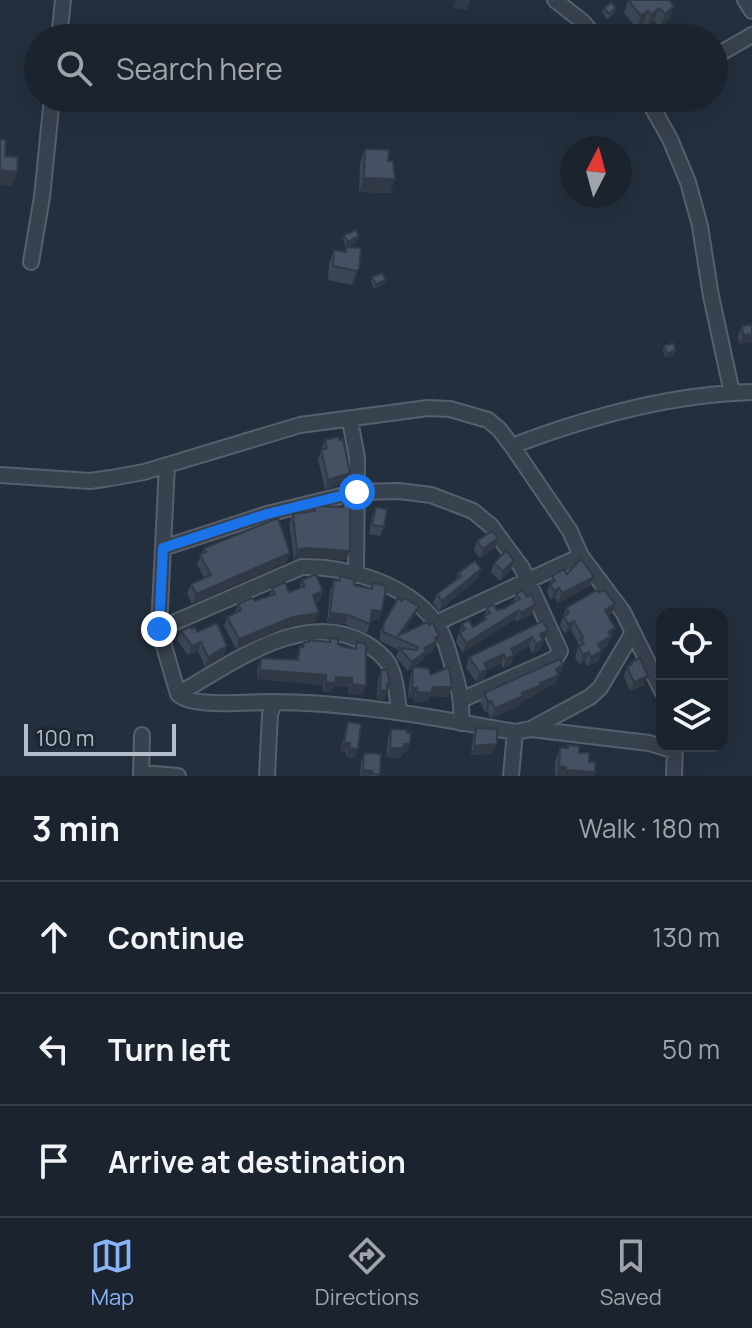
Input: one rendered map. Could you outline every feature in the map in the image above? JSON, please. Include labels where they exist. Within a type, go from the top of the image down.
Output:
[{"type":"street","points":[[60,24],[63,0]]},
{"type":"street","points":[[555,0],[585,24]]},
{"type":"street","points":[[745,0],[752,11]]},
{"type":"street","points":[[728,49],[752,35]]},
{"type":"street","points":[[31,262],[42,197],[51,112]]},
{"type":"street","points":[[655,112],[688,182],[700,226],[732,393]]},
{"type":"street","points":[[512,446],[602,416],[646,406],[752,392]]},
{"type":"street","points":[[0,475],[90,481],[167,465],[300,425],[428,408],[450,409],[488,420],[512,446],[570,531],[581,556],[618,604],[656,680]]},
{"type":"street","points":[[350,420],[357,458],[356,575]]},
{"type":"street","points":[[167,465],[159,629],[178,694],[186,700],[275,702],[399,711],[515,732],[531,729],[656,745]]},
{"type":"street","points":[[163,548],[267,514],[357,492],[417,492],[473,511],[491,526],[529,581],[559,655],[461,700]]},
{"type":"street","points":[[436,623],[581,556]]},
{"type":"street","points":[[159,629],[302,567],[356,575],[402,592],[436,623],[452,662],[461,700],[461,723]]},
{"type":"street","points":[[178,694],[258,649],[299,634],[330,632],[349,635],[373,648],[387,661],[394,677],[399,711]]},
{"type":"street","points":[[531,729],[590,697],[600,688],[632,634]]},
{"type":"street","points":[[267,776],[270,714],[275,702]]},
{"type":"street","points":[[511,776],[515,732]]},
{"type":"street","points":[[142,735],[141,774],[178,776]]},
{"type":"street","points":[[674,776],[675,752]]},
{"type":"building","points":[[628,0],[669,0],[674,6],[665,14],[659,8],[651,15],[648,11],[641,16]]},
{"type":"building","points":[[611,2],[616,8],[609,14],[604,8]]},
{"type":"building","points":[[0,139],[6,140],[5,156],[18,157],[17,172],[0,170]]},
{"type":"building","points":[[365,149],[389,150],[388,161],[393,161],[395,179],[364,178]]},
{"type":"building","points":[[356,230],[359,236],[348,242],[344,235]]},
{"type":"building","points":[[346,247],[361,248],[359,269],[356,271],[333,266],[334,250],[346,252]]},
{"type":"building","points":[[382,273],[386,280],[376,284],[372,277]]},
{"type":"building","points":[[752,325],[752,334],[743,335],[742,326]]},
{"type":"building","points":[[673,343],[676,350],[667,354],[664,346]]},
{"type":"building","points":[[338,437],[339,440],[343,439],[350,473],[328,480],[321,450],[327,448],[325,440]]},
{"type":"building","points":[[343,502],[350,502],[350,551],[297,550],[293,514],[315,511],[314,506],[343,507]]},
{"type":"building","points":[[376,507],[387,509],[384,527],[372,525]]},
{"type":"building","points":[[278,518],[290,553],[196,594],[191,584],[211,575],[200,555],[206,552],[204,548]]},
{"type":"building","points":[[492,531],[498,538],[483,549],[477,541]]},
{"type":"building","points":[[506,551],[514,560],[503,571],[494,563]]},
{"type":"building","points":[[581,559],[594,577],[562,593],[559,588],[554,591],[550,584],[555,581],[552,576],[564,569],[567,574]]},
{"type":"building","points":[[475,561],[481,569],[442,601],[437,594]]},
{"type":"building","points":[[316,574],[323,591],[313,595],[319,613],[293,617],[239,639],[227,617],[241,610],[238,604],[251,598],[255,601],[275,594],[272,588],[285,582],[289,592],[305,586],[302,580]]},
{"type":"building","points":[[341,576],[355,580],[354,585],[372,589],[373,583],[386,588],[382,611],[372,610],[370,624],[348,615],[330,613],[334,580],[339,581]]},
{"type":"building","points":[[523,590],[527,597],[531,594],[535,604],[521,613],[519,610],[466,643],[460,633],[465,629],[462,624],[469,620],[473,627],[486,619],[484,616],[490,613],[487,608],[493,604],[497,610],[505,608],[520,599],[516,594]]},
{"type":"building","points":[[597,590],[599,593],[604,590],[615,604],[605,610],[615,628],[608,632],[611,636],[598,644],[602,651],[591,657],[589,652],[583,655],[579,647],[584,644],[583,637],[574,621],[568,624],[564,616],[569,613],[566,608]]},
{"type":"building","points":[[398,598],[419,606],[398,636],[427,622],[429,625],[433,623],[439,636],[412,662],[399,648],[417,650],[418,647],[383,632],[384,623]]},
{"type":"building","points":[[543,621],[548,631],[540,634],[543,640],[536,644],[532,637],[511,649],[514,655],[506,659],[504,654],[484,663],[487,669],[480,673],[469,657]]},
{"type":"building","points":[[217,623],[227,646],[208,657],[201,642],[192,646],[181,631],[195,627],[197,632]]},
{"type":"building","points":[[330,638],[338,639],[341,646],[356,649],[357,642],[366,644],[366,686],[352,684],[352,678],[336,677],[335,683],[326,682],[326,675],[260,670],[261,658],[298,660],[300,646],[303,647],[304,642],[330,642]]},
{"type":"building","points":[[640,658],[648,676],[634,682],[627,667]]},
{"type":"building","points":[[560,659],[563,665],[556,669],[559,675],[495,708],[491,701],[488,702],[484,693]]},
{"type":"building","points":[[413,667],[428,668],[431,675],[449,667],[452,687],[433,687],[431,693],[417,692],[417,688],[412,688]]},
{"type":"building","points":[[381,670],[387,670],[390,684],[387,684],[387,691],[380,690]]},
{"type":"building","points":[[348,722],[361,724],[358,749],[349,748],[350,743],[344,742]]},
{"type":"building","points":[[476,728],[497,729],[497,744],[474,746]]},
{"type":"building","points":[[391,729],[407,730],[411,733],[410,743],[404,744],[404,748],[390,748]]},
{"type":"building","points":[[568,745],[579,746],[579,753],[589,753],[589,762],[595,762],[595,772],[565,770],[566,767],[559,766],[560,748],[568,748]]},
{"type":"building","points":[[364,753],[381,754],[380,774],[363,770]]},
{"type":"route","points":[[159,629],[163,548],[267,514],[357,492]]}]
